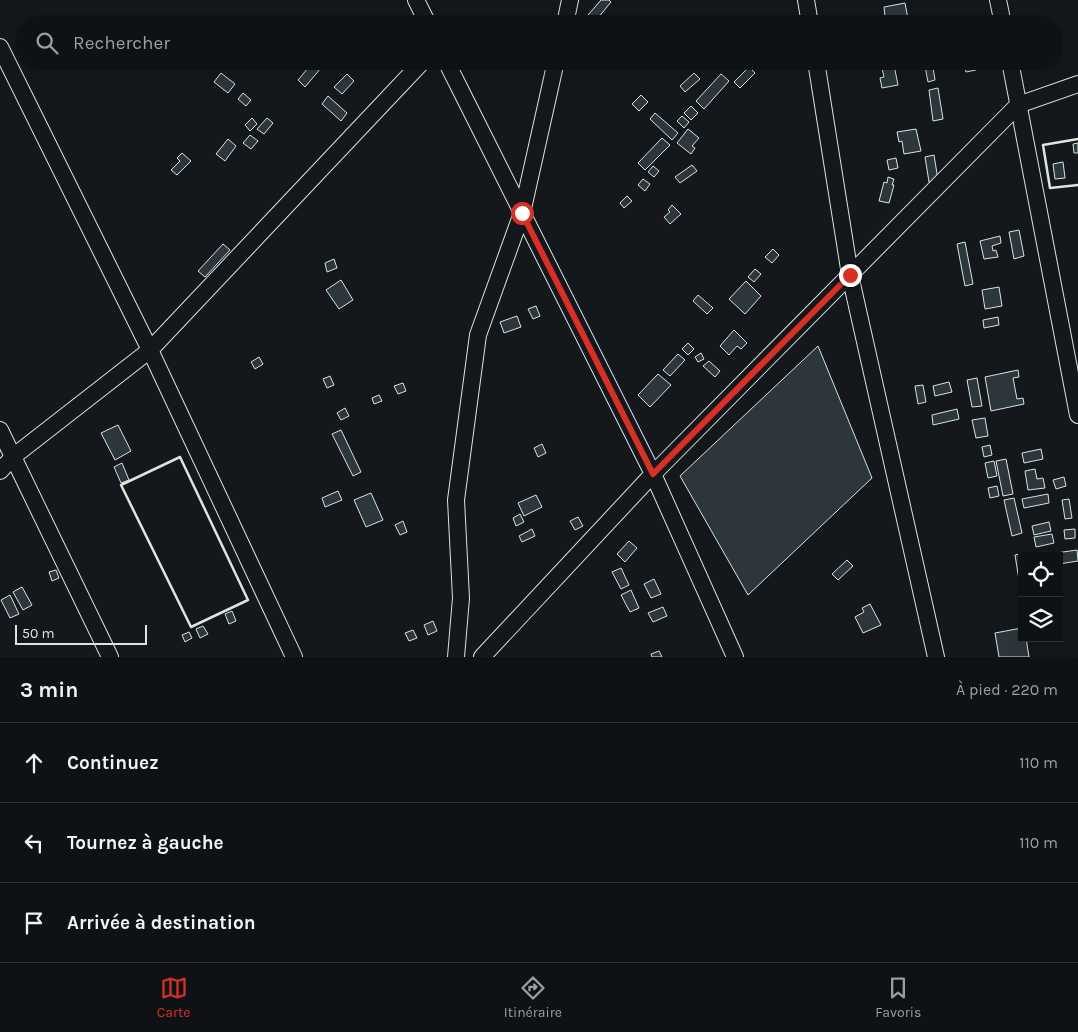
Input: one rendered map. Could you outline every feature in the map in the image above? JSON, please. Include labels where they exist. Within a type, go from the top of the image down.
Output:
[{"type":"street","points":[[416,0],[424,15]]},
{"type":"street","points":[[566,15],[570,0]]},
{"type":"street","points":[[806,0],[808,15]]},
{"type":"street","points":[[998,0],[1001,15]]},
{"type":"street","points":[[0,47],[150,350],[294,657]]},
{"type":"street","points":[[0,471],[13,457],[150,350],[414,70]]},
{"type":"street","points":[[450,70],[653,474],[735,657]]},
{"type":"street","points":[[456,657],[461,598],[456,500],[478,335],[522,213],[554,70]]},
{"type":"street","points":[[817,70],[850,275],[936,657]]},
{"type":"street","points":[[1012,70],[1078,415]]},
{"type":"street","points":[[482,657],[653,474],[1018,105],[1078,84]]},
{"type":"street","points":[[0,430],[110,657]]},
{"type":"building","points":[[601,0],[609,0],[611,2],[600,15],[588,15]]},
{"type":"building","points":[[905,3],[907,15],[885,15],[884,7]]},
{"type":"building","points":[[306,70],[319,70],[305,87],[298,80]]},
{"type":"building","points":[[746,70],[752,70],[755,73],[740,88],[734,82]]},
{"type":"building","points":[[882,70],[895,70],[898,85],[882,88],[880,78],[884,77]]},
{"type":"building","points":[[926,70],[933,70],[935,80],[928,82]]},
{"type":"building","points":[[221,73],[235,84],[228,93],[214,82]]},
{"type":"building","points":[[694,73],[700,79],[685,92],[680,86]]},
{"type":"building","points":[[347,74],[354,81],[342,94],[334,87]]},
{"type":"building","points":[[721,74],[729,81],[704,109],[696,101]]},
{"type":"building","points":[[938,88],[943,119],[933,121],[929,90]]},
{"type":"building","points":[[243,93],[251,100],[246,106],[238,99]]},
{"type":"building","points":[[641,95],[648,102],[639,111],[632,104]]},
{"type":"building","points":[[328,96],[347,113],[341,121],[322,104]]},
{"type":"building","points":[[691,106],[698,113],[691,120],[684,113]]},
{"type":"building","points":[[655,113],[678,133],[672,140],[650,119]]},
{"type":"building","points":[[682,116],[689,122],[684,128],[677,121]]},
{"type":"building","points":[[252,118],[257,124],[250,131],[245,125]]},
{"type":"building","points":[[267,118],[273,123],[264,134],[257,129]]},
{"type":"building","points":[[688,129],[699,138],[692,146],[695,148],[691,154],[677,143]]},
{"type":"building","points":[[916,129],[921,151],[904,154],[902,141],[899,142],[897,132]]},
{"type":"building","points":[[250,135],[258,141],[251,149],[243,143]]},
{"type":"building","points":[[662,138],[670,145],[645,170],[638,163]]},
{"type":"building","points":[[228,139],[236,146],[225,161],[216,154]]},
{"type":"building","points":[[1078,143],[1078,153],[1074,153],[1073,144]]},
{"type":"building","points":[[182,153],[191,161],[177,175],[171,170],[180,161],[177,158]]},
{"type":"building","points":[[934,155],[938,180],[929,182],[925,157]]},
{"type":"building","points":[[896,158],[898,168],[889,170],[887,160]]},
{"type":"building","points":[[1063,162],[1065,178],[1055,179],[1053,164]]},
{"type":"building","points":[[692,165],[697,171],[680,183],[675,177]]},
{"type":"building","points":[[653,166],[659,171],[654,177],[648,172]]},
{"type":"building","points":[[888,177],[894,179],[889,203],[879,201],[884,182],[887,183]]},
{"type":"building","points":[[643,179],[650,184],[645,191],[638,185]]},
{"type":"building","points":[[627,196],[632,201],[624,208],[620,203]]},
{"type":"building","points":[[672,205],[681,214],[670,224],[664,217],[670,212],[668,210]]},
{"type":"building","points":[[1019,230],[1024,256],[1014,259],[1009,232]]},
{"type":"building","points":[[1000,236],[1001,243],[992,246],[993,251],[996,250],[998,257],[984,259],[980,241]]},
{"type":"building","points":[[965,242],[973,284],[965,286],[957,244]]},
{"type":"building","points":[[223,244],[230,250],[205,277],[198,271]]},
{"type":"building","points":[[773,249],[779,255],[772,263],[765,257]]},
{"type":"building","points":[[334,259],[337,268],[327,272],[325,263]]},
{"type":"building","points":[[755,269],[761,274],[754,282],[748,277]]},
{"type":"building","points":[[341,280],[353,300],[339,309],[326,290]]},
{"type":"building","points":[[746,281],[761,296],[745,314],[729,299]]},
{"type":"building","points":[[999,287],[1002,306],[985,309],[982,290]]},
{"type":"building","points":[[698,295],[713,308],[707,314],[693,301]]},
{"type":"building","points":[[536,306],[540,316],[533,319],[528,309]]},
{"type":"building","points":[[517,316],[521,327],[504,333],[500,322]]},
{"type":"building","points":[[998,317],[999,325],[984,328],[983,320]]},
{"type":"building","points":[[734,330],[747,343],[741,349],[737,346],[729,355],[720,346]]},
{"type":"building","points":[[688,343],[694,349],[688,355],[682,349]]},
{"type":"building","points":[[818,346],[872,478],[748,595],[680,476]]},
{"type":"building","points":[[701,353],[704,359],[698,362],[695,357]]},
{"type":"building","points":[[678,354],[685,360],[670,376],[663,370]]},
{"type":"building","points":[[259,357],[263,364],[255,369],[251,362]]},
{"type":"building","points":[[709,361],[720,371],[715,377],[703,366]]},
{"type":"building","points":[[1018,370],[1019,377],[1013,378],[1017,399],[1023,398],[1024,404],[991,411],[985,377]]},
{"type":"building","points":[[658,374],[671,385],[650,407],[638,395]]},
{"type":"building","points":[[330,376],[334,385],[327,388],[323,379]]},
{"type":"building","points":[[977,378],[982,406],[972,407],[967,380]]},
{"type":"building","points":[[949,382],[952,392],[935,396],[933,386]]},
{"type":"building","points":[[403,383],[406,391],[398,394],[394,386]]},
{"type":"building","points":[[923,385],[926,402],[918,404],[915,386]]},
{"type":"building","points":[[379,395],[382,401],[374,404],[372,398]]},
{"type":"building","points":[[345,408],[349,416],[341,420],[337,413]]},
{"type":"building","points":[[957,409],[959,419],[933,425],[932,415]]},
{"type":"building","points":[[985,418],[988,436],[976,438],[972,420]]},
{"type":"building","points":[[118,425],[131,451],[115,460],[101,433]]},
{"type":"building","points":[[341,430],[361,472],[353,476],[332,434]]},
{"type":"building","points":[[542,444],[546,453],[538,457],[534,448]]},
{"type":"building","points":[[990,445],[992,455],[984,457],[982,447]]},
{"type":"building","points":[[1041,449],[1043,459],[1024,463],[1022,453]]},
{"type":"building","points":[[1006,459],[1013,494],[1003,496],[996,461]]},
{"type":"building","points":[[994,461],[997,476],[988,478],[985,463]]},
{"type":"building","points":[[122,463],[129,480],[121,483],[114,467]]},
{"type":"building","points":[[1035,469],[1037,479],[1043,478],[1045,488],[1028,490],[1025,471]]},
{"type":"building","points":[[1064,477],[1066,486],[1056,489],[1053,480]]},
{"type":"building","points":[[997,486],[999,496],[990,498],[988,488]]},
{"type":"building","points":[[338,491],[342,500],[325,507],[322,498]]},
{"type":"building","points":[[371,493],[383,520],[366,527],[354,500]]},
{"type":"building","points":[[1048,494],[1049,503],[1024,508],[1022,499]]},
{"type":"building","points":[[536,495],[542,507],[524,516],[518,503]]},
{"type":"building","points":[[1014,498],[1022,533],[1012,536],[1004,500]]},
{"type":"building","points":[[1069,499],[1072,518],[1065,519],[1062,500]]},
{"type":"building","points":[[520,514],[524,522],[516,526],[513,518]]},
{"type":"building","points":[[578,517],[583,526],[575,530],[570,521]]},
{"type":"building","points":[[403,521],[407,532],[400,535],[395,525]]},
{"type":"building","points":[[1049,522],[1051,531],[1034,535],[1032,526]]},
{"type":"building","points":[[532,529],[535,536],[522,542],[519,536]]},
{"type":"building","points":[[1075,529],[1075,538],[1065,539],[1064,530]]},
{"type":"building","points":[[1052,534],[1054,543],[1036,547],[1034,537]]},
{"type":"building","points":[[629,541],[637,548],[625,562],[617,554]]},
{"type":"building","points":[[1077,550],[1078,561],[1063,563],[1063,552]]},
{"type":"building","points":[[1018,554],[1018,574],[1015,555]]},
{"type":"building","points":[[847,560],[853,566],[838,580],[832,574]]},
{"type":"building","points":[[621,568],[629,585],[621,589],[612,572]]},
{"type":"building","points":[[56,570],[59,578],[52,581],[49,572]]},
{"type":"building","points":[[654,579],[661,594],[651,598],[644,584]]},
{"type":"building","points":[[22,587],[32,605],[23,610],[13,592]]},
{"type":"building","points":[[631,590],[639,608],[630,612],[621,595]]},
{"type":"building","points":[[10,595],[19,614],[10,618],[1,600]]},
{"type":"building","points":[[870,604],[881,625],[863,633],[855,617],[864,612],[862,608]]},
{"type":"building","points":[[663,607],[667,616],[653,622],[648,613]]},
{"type":"building","points":[[232,611],[236,621],[229,624],[225,614]]},
{"type":"building","points":[[433,621],[437,631],[428,635],[424,625]]},
{"type":"building","points":[[203,626],[208,634],[200,638],[196,629]]},
{"type":"building","points":[[1018,629],[1018,642],[1027,642],[1029,657],[999,657],[995,633]]},
{"type":"building","points":[[413,630],[417,638],[409,641],[405,633]]},
{"type":"building","points":[[189,632],[192,638],[185,642],[182,635]]},
{"type":"building","points":[[659,651],[662,657],[652,657],[651,654]]},
{"type":"wall","points":[[1078,139],[1043,145],[1050,188],[1078,185]]},
{"type":"wall","points":[[180,457],[248,600],[191,627],[121,485],[180,457]]},
{"type":"route","points":[[522,213],[653,474],[850,275]]}]
